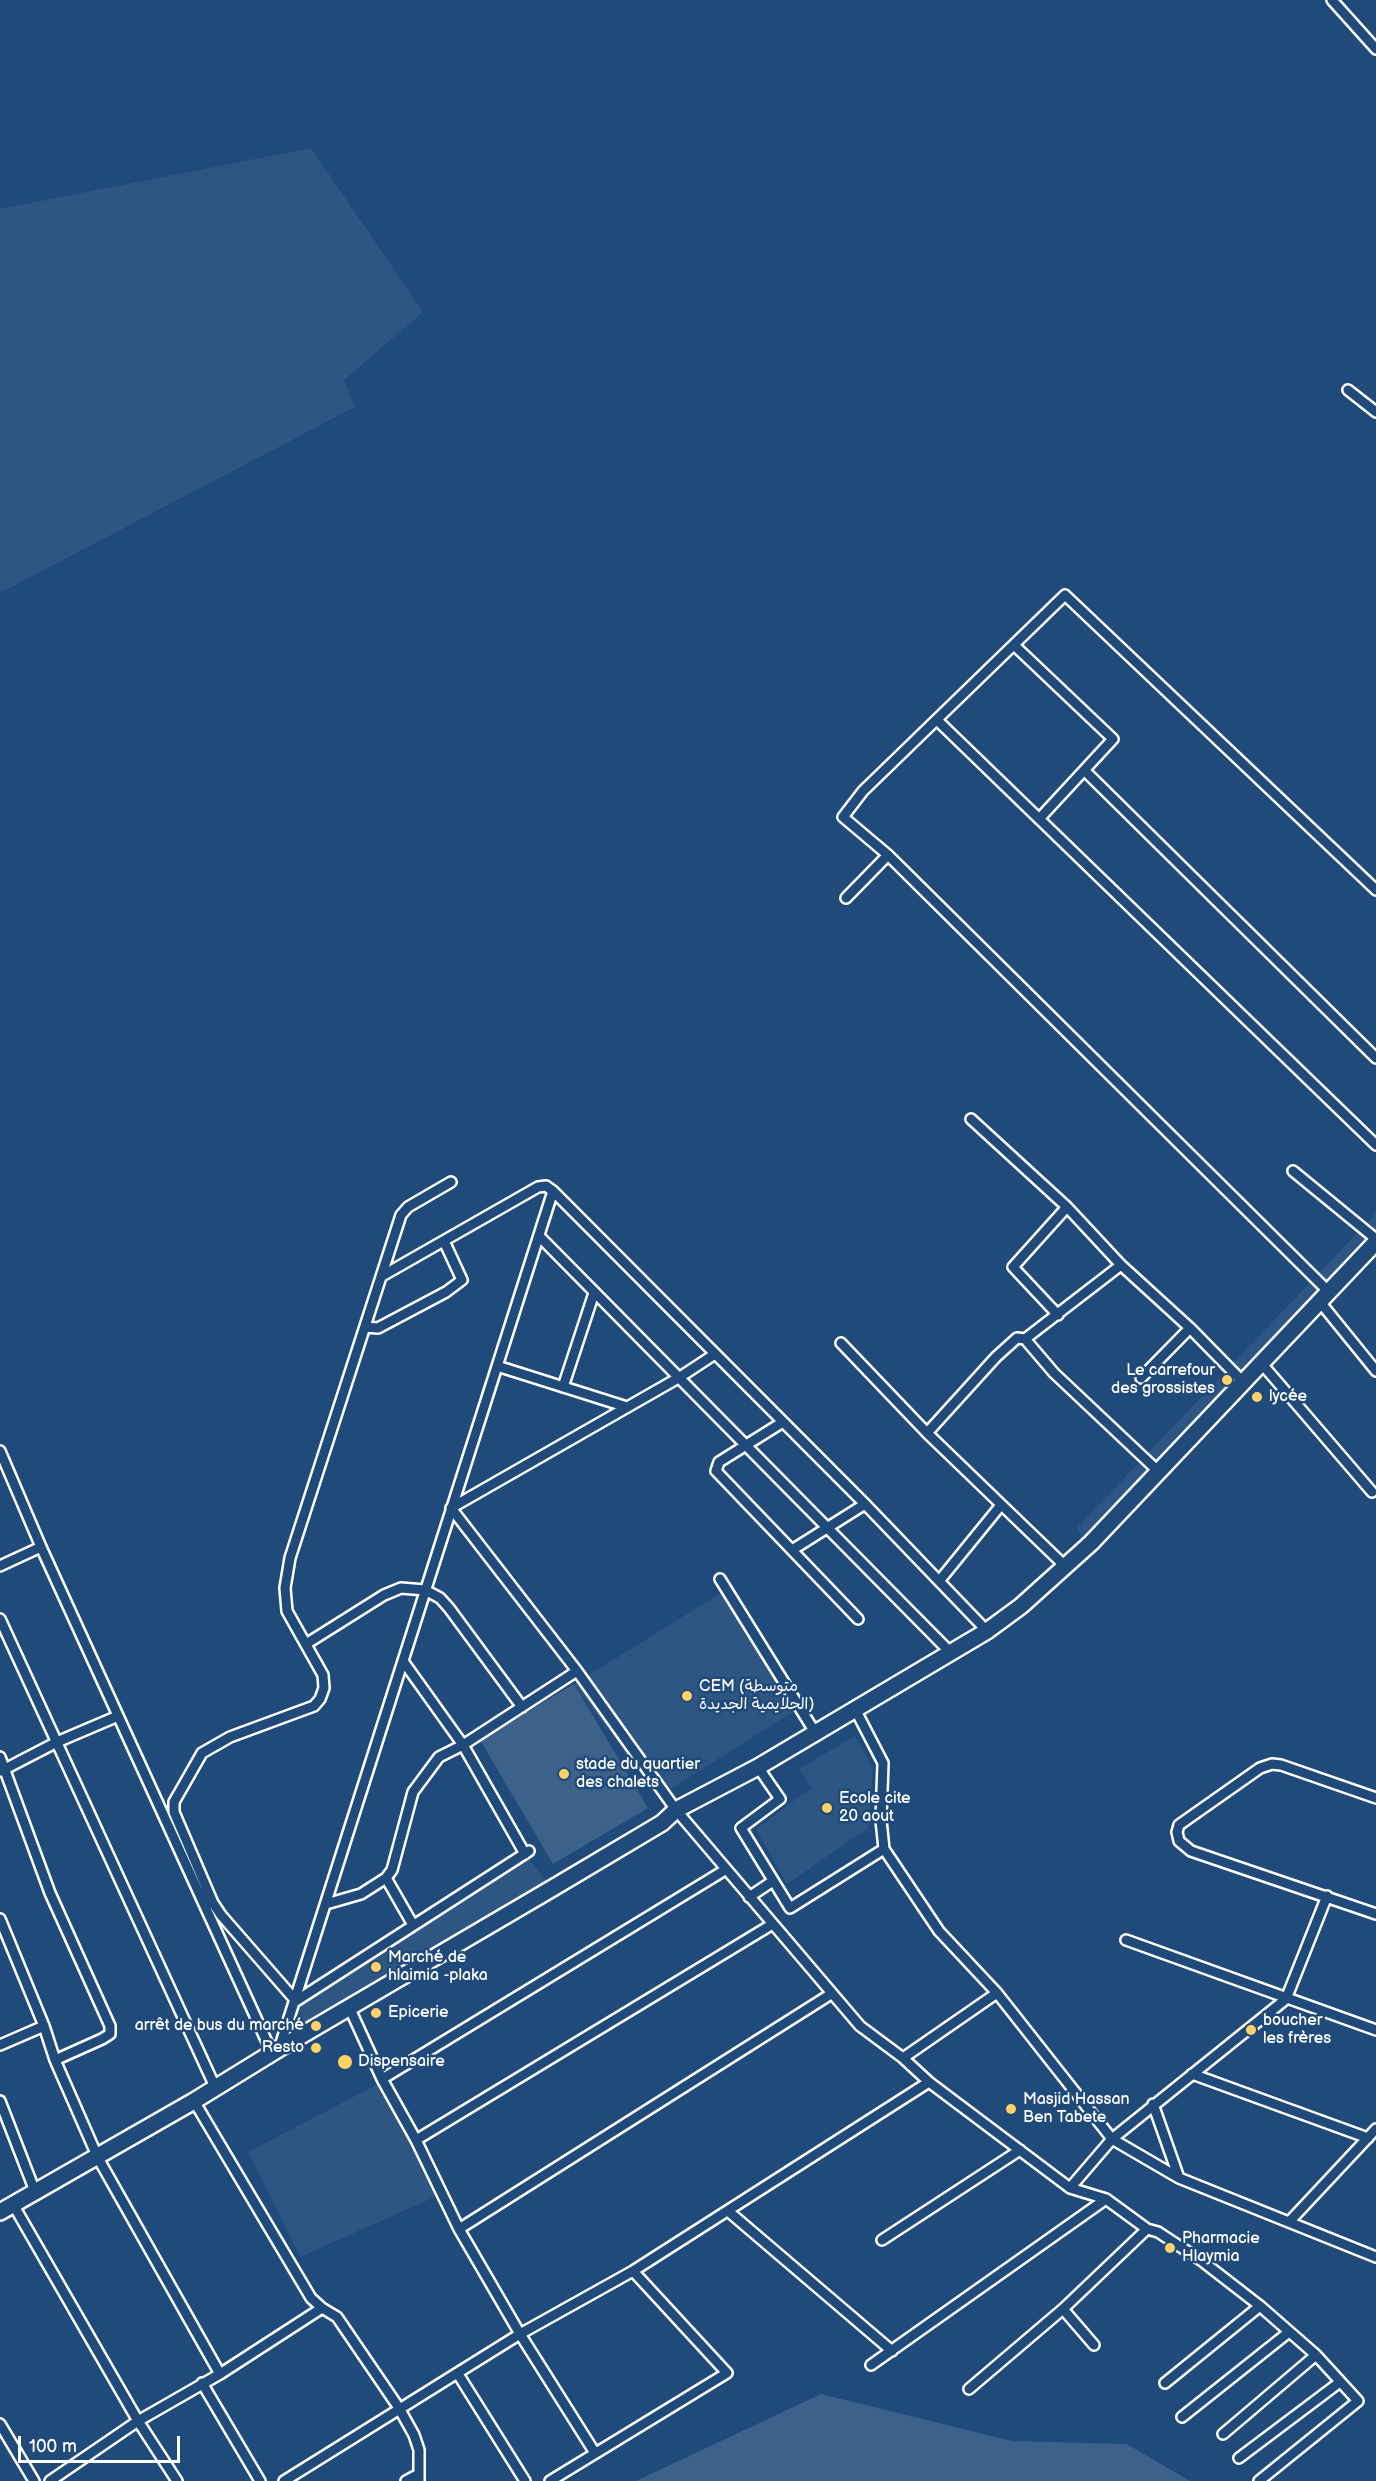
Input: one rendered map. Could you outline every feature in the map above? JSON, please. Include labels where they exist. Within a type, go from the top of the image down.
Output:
[{"type":"main road","points":[[7,2209],[216,2089],[276,2050],[350,2009],[662,1822],[676,1810],[758,1767],[856,1711],[987,1631],[1066,1567],[1244,1383],[1376,1240]]},
{"type":"street","points":[[1332,0],[1376,49]]},
{"type":"street","points":[[1348,390],[1376,412]]},
{"type":"street","points":[[1376,890],[1065,595],[863,791],[843,817],[888,855],[1324,1297],[1376,1371]]},
{"type":"street","points":[[1015,646],[1113,740],[1039,819]]},
{"type":"street","points":[[937,720],[1376,1145]]},
{"type":"street","points":[[1086,771],[1376,1058]]},
{"type":"street","points":[[846,898],[888,855]]},
{"type":"street","points":[[971,1119],[1067,1207],[1121,1265],[1190,1328],[1244,1383]]},
{"type":"street","points":[[1293,1171],[1376,1240]]},
{"type":"street","points":[[296,2001],[213,1903],[174,1812],[174,1802],[202,1753],[230,1737],[314,1706],[320,1699],[324,1688],[323,1675],[286,1611],[285,1588],[290,1558],[401,1215],[408,1207],[451,1182]]},
{"type":"street","points":[[382,1276],[538,1187],[546,1186],[865,1504],[987,1631]]},
{"type":"street","points":[[276,2050],[296,2001],[553,1191]]},
{"type":"street","points":[[1058,1314],[1013,1267],[1067,1207]]},
{"type":"street","points":[[538,1236],[951,1653]]},
{"type":"street","points":[[365,1327],[378,1328],[446,1292],[462,1280],[444,1241]]},
{"type":"street","points":[[1025,1339],[1121,1265]]},
{"type":"street","points":[[563,1387],[594,1293]]},
{"type":"street","points":[[1140,1378],[1190,1328]]},
{"type":"street","points":[[927,1433],[996,1357],[1017,1338],[1025,1339],[1054,1373],[1159,1472]]},
{"type":"street","points":[[841,1343],[927,1433],[1066,1567]]},
{"type":"street","points":[[451,1508],[680,1377],[715,1354]]},
{"type":"street","points":[[1262,1364],[1372,1492]]},
{"type":"street","points":[[497,1366],[627,1407]]},
{"type":"street","points":[[783,1422],[719,1462],[716,1471],[858,1619]]},
{"type":"street","points":[[0,1451],[118,1716],[276,2050]]},
{"type":"street","points":[[792,1550],[865,1504]]},
{"type":"street","points":[[940,1580],[1001,1504]]},
{"type":"street","points":[[451,1508],[577,1671],[676,1810],[771,1925],[860,2026],[903,2058],[929,2082],[1070,2188],[1106,2199],[1147,2229],[1158,2232],[1202,2262],[1260,2306],[1316,2355],[1358,2401],[1260,2481]]},
{"type":"street","points":[[0,1566],[41,1547]]},
{"type":"street","points":[[720,1579],[816,1734]]},
{"type":"street","points":[[306,1644],[384,1595],[401,1588],[425,1590],[440,1598],[449,1608],[522,1707]]},
{"type":"street","points":[[0,1619],[216,2089]]},
{"type":"street","points":[[296,2001],[527,1852],[463,1745],[403,1661]]},
{"type":"street","points":[[326,1904],[361,1894],[386,1878],[395,1861],[413,1792],[440,1757],[463,1745],[577,1671]]},
{"type":"street","points":[[856,1711],[883,1763],[881,1820],[884,1849],[939,1931],[997,1993],[1112,2139],[1179,2178],[1376,2257]]},
{"type":"street","points":[[2,1770],[57,1742],[118,1716]]},
{"type":"street","points":[[0,1757],[2,1770],[50,1893],[110,2026],[110,2034],[56,2060]]},
{"type":"street","points":[[1376,1798],[1281,1765],[1272,1764],[1260,1768],[1179,1825],[1177,1832],[1179,1841],[1191,1851],[1376,1914]]},
{"type":"street","points":[[758,1767],[780,1799],[741,1828],[790,1908],[884,1849]]},
{"type":"street","points":[[382,2079],[725,1870]]},
{"type":"street","points":[[386,1878],[413,1925]]},
{"type":"street","points":[[749,1897],[773,1881]]},
{"type":"street","points":[[1070,2188],[1112,2139],[1286,2000],[1327,1896]]},
{"type":"street","points":[[0,1919],[98,2158],[220,2374]]},
{"type":"street","points":[[416,2140],[771,1925]]},
{"type":"street","points":[[1126,1940],[1286,2000],[1376,2030]]},
{"type":"street","points":[[903,2058],[997,1993]]},
{"type":"street","points":[[459,2229],[831,1994]]},
{"type":"street","points":[[350,2009],[382,2079],[416,2140],[459,2229],[520,2334],[596,2453]]},
{"type":"street","points":[[0,2045],[44,2026]]},
{"type":"street","points":[[1192,2074],[1368,2138]]},
{"type":"street","points":[[284,2481],[520,2334],[633,2271],[929,2082]]},
{"type":"street","points":[[0,2101],[36,2194]]},
{"type":"street","points":[[194,2102],[311,2298],[337,2317],[399,2408],[417,2442],[419,2477],[406,2481]]},
{"type":"street","points":[[1153,2104],[1179,2178]]},
{"type":"street","points":[[1289,2222],[1376,2128]]},
{"type":"street","points":[[882,2240],[1020,2150]]},
{"type":"street","points":[[872,2365],[1106,2199]]},
{"type":"street","points":[[7,2209],[177,2481]]},
{"type":"street","points":[[728,2211],[892,2352]]},
{"type":"street","points":[[969,2389],[1063,2309],[1147,2229]]},
{"type":"street","points":[[550,2481],[727,2373],[633,2271]]},
{"type":"street","points":[[1165,2383],[1260,2306]]},
{"type":"street","points":[[50,2481],[138,2421],[220,2374],[322,2308]]},
{"type":"street","points":[[1063,2309],[1094,2345]]},
{"type":"street","points":[[1182,2417],[1289,2332]]},
{"type":"street","points":[[1223,2434],[1316,2355]]},
{"type":"street","points":[[458,2374],[525,2481]]},
{"type":"street","points":[[1239,2458],[1340,2382]]},
{"type":"street","points":[[202,2383],[260,2481]]},
{"type":"street","points":[[0,2424],[34,2481]]},
{"type":"shaded area","points":[[311,148],[423,312],[344,380],[355,407],[0,593],[0,209]]},
{"type":"shaded area","name":"Le carrefour des grossistes","points":[[1376,1213],[1376,1232],[1084,1542],[1077,1528]]},
{"type":"shaded area","name":"CEM (متوسطة الحلايمية الجديدة)","points":[[721,1593],[799,1708],[658,1797],[574,1684]]},
{"type":"shaded area","name":"stade du quartier des chalets","points":[[574,1684],[648,1808],[553,1864],[480,1740]]},
{"type":"shaded area","name":"Ecole cite 20 aout","points":[[855,1736],[873,1768],[868,1828],[787,1884],[756,1829],[811,1788],[799,1769]]},
{"type":"shaded area","name":"Marché de hlaimia -plaka","points":[[525,1854],[548,1883],[283,2039],[296,2001]]},
{"type":"shaded area","points":[[380,2083],[437,2196],[300,2257],[248,2152]]},
{"type":"shaded area","points":[[821,2394],[1012,2441],[1127,2444],[1190,2481],[636,2481]]},
{"type":"place","name":"Le carrefour des grossistes","points":[[1227,1380]]},
{"type":"place","name":"lycée","points":[[1257,1397]]},
{"type":"place","name":"CEM (متوسطة الحلايمية الجديدة)","points":[[687,1696]]},
{"type":"place","name":"stade du quartier des chalets","points":[[564,1774]]},
{"type":"place","name":"Ecole cite 20 aout","points":[[827,1808]]},
{"type":"place","name":"Marché de hlaimia -plaka","points":[[376,1967]]},
{"type":"place","name":"Epicerie","points":[[376,2013]]},
{"type":"place","name":"arrêt de bus du marché","points":[[316,2026]]},
{"type":"place","name":"boucher les frères","points":[[1251,2030]]},
{"type":"place","name":"Resto","points":[[316,2048]]},
{"type":"place","name":"Dispensaire","points":[[345,2062]]},
{"type":"place","name":"Masjid Hassan Ben Tabete","points":[[1011,2109]]},
{"type":"place","name":"Pharmacie Hlaymia","points":[[1170,2248]]}]
